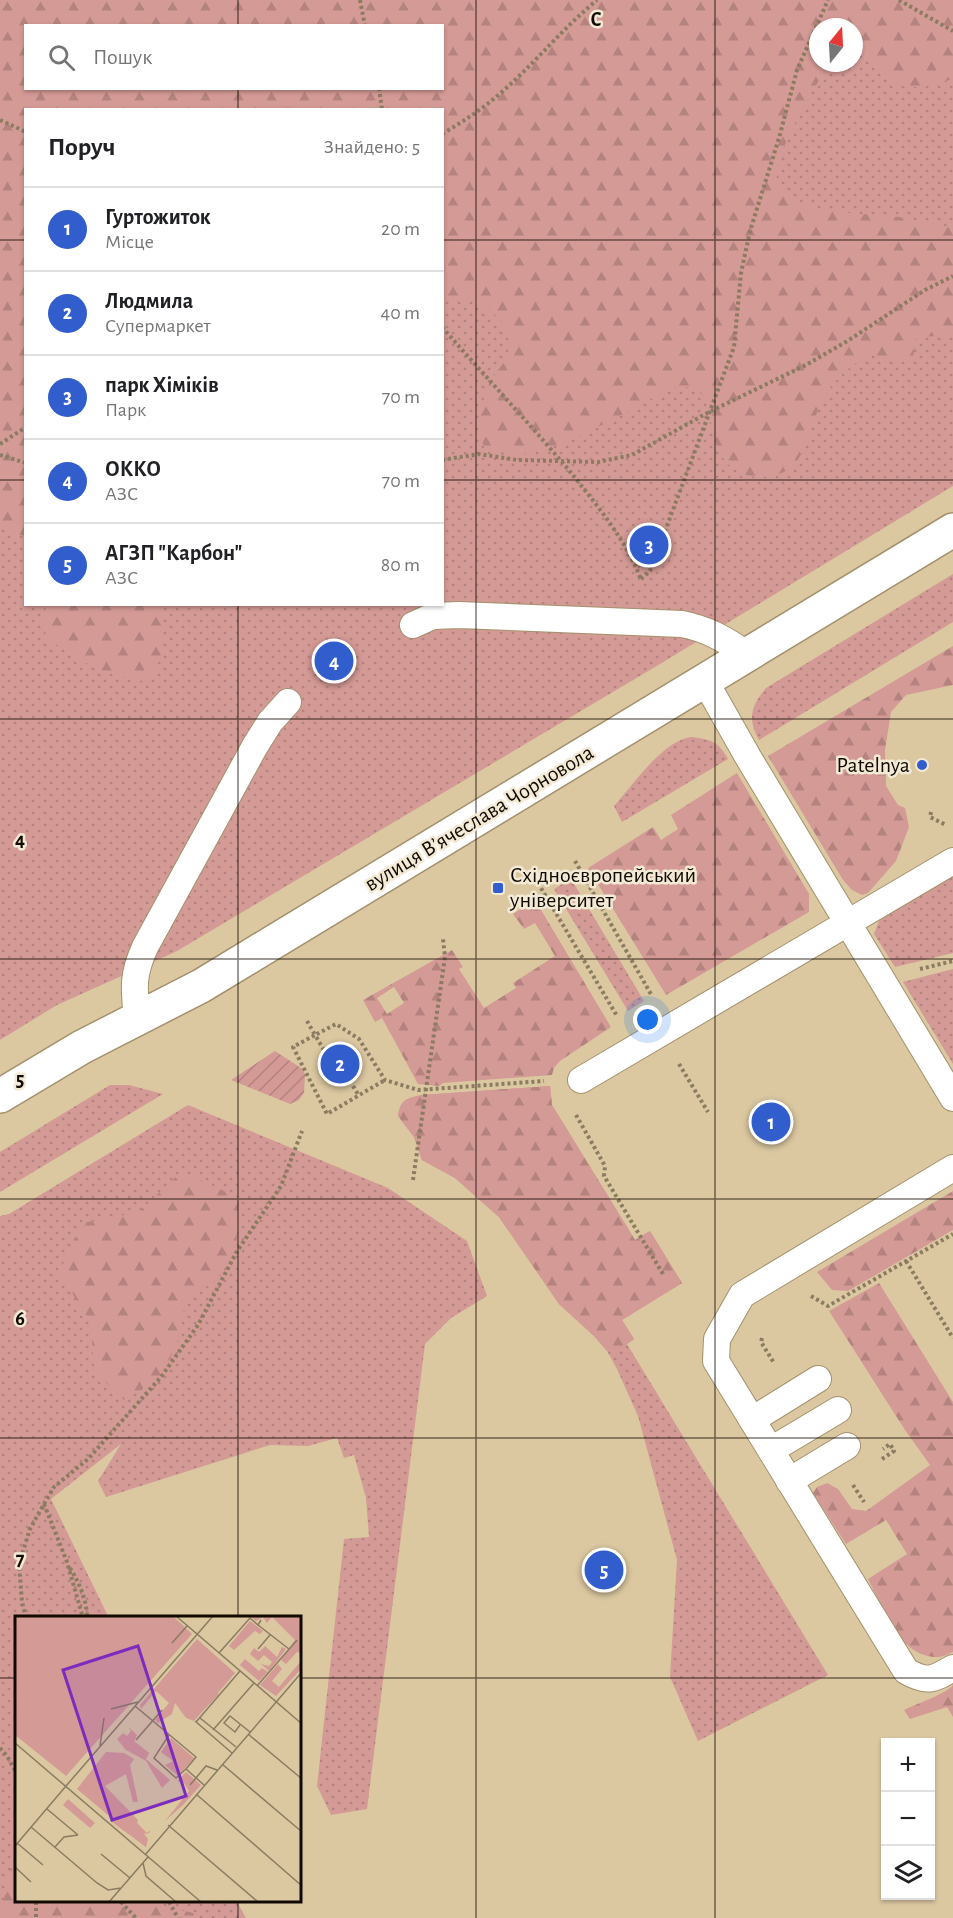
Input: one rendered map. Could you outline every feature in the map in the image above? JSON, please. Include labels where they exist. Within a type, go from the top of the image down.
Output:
[{"type":"main road","name":"вулиця Вʼячеслава Чорновола","points":[[0,1096],[82,1047],[201,986],[953,530]]},
{"type":"lane","points":[[413,625],[434,616],[459,615],[682,624],[701,627],[717,634],[747,655]]},
{"type":"lane","points":[[705,681],[748,757],[953,1098]]},
{"type":"lane","points":[[137,1019],[134,983],[137,966],[145,947],[255,746],[270,722],[288,702]]},
{"type":"lane","points":[[575,1080],[848,924],[953,861]]},
{"type":"lane","points":[[953,1168],[742,1295],[717,1339],[716,1361],[789,1481],[807,1528],[906,1671],[919,1678],[933,1680],[953,1668]]},
{"type":"lane","points":[[752,1420],[818,1379]]},
{"type":"lane","points":[[771,1450],[838,1410]]},
{"type":"lane","points":[[789,1481],[847,1446]]},
{"type":"path","points":[[360,0],[365,24]]},
{"type":"path","points":[[444,133],[504,91],[597,0]]},
{"type":"path","points":[[641,579],[650,571],[734,347],[741,273],[750,231],[797,70],[828,0]]},
{"type":"path","points":[[899,0],[953,31]]},
{"type":"path","points":[[379,90],[382,108]]},
{"type":"path","points":[[0,120],[24,131]]},
{"type":"path","points":[[444,460],[479,454],[518,460],[598,462],[632,455],[709,412],[807,365],[925,290],[953,276]]},
{"type":"path","points":[[444,329],[560,461],[605,518],[633,560],[645,590]]},
{"type":"path","points":[[0,444],[24,428]]},
{"type":"path","points":[[0,455],[24,462]]},
{"type":"path","points":[[931,812],[930,817],[946,824]]},
{"type":"path","points":[[575,861],[670,1027]]},
{"type":"path","points":[[538,882],[635,1047]]},
{"type":"path","points":[[413,1180],[445,957],[443,939]]},
{"type":"path","points":[[307,1021],[324,1050]]},
{"type":"path","points":[[385,1080],[327,1114],[293,1047],[336,1024],[359,1039],[385,1080],[418,1090],[575,1080],[569,1104],[605,1166],[604,1176],[663,1274]]},
{"type":"path","points":[[678,1063],[708,1112]]},
{"type":"path","points":[[353,1086],[359,1096]]},
{"type":"path","points":[[26,1616],[19,1564],[30,1529],[44,1504],[54,1487],[88,1459],[161,1377],[198,1325],[236,1253],[281,1186],[302,1131]]},
{"type":"path","points":[[906,1261],[953,1338]]},
{"type":"path","points":[[890,1444],[894,1451]]},
{"type":"path","points":[[44,1504],[67,1562],[79,1583],[87,1609],[85,1616]]},
{"type":"path","points":[[0,1748],[15,1770]]},
{"type":"path","points":[[122,1903],[136,1918]]},
{"type":"path","points":[[170,1903],[178,1918]]},
{"type":"green space","points":[[0,0],[953,0],[953,486],[655,667],[177,951],[57,1005],[0,1040]]},
{"type":"green space","points":[[0,0],[953,0],[953,78],[921,87],[895,84],[884,76],[870,56],[863,51],[863,18],[809,18],[809,72],[824,72],[805,104],[781,154],[777,180],[782,191],[794,200],[811,206],[850,213],[899,217],[953,228],[953,334],[916,338],[912,364],[867,354],[840,376],[827,392],[802,453],[795,463],[785,471],[767,477],[750,476],[733,468],[722,457],[716,443],[707,403],[701,393],[686,387],[672,388],[606,423],[552,447],[526,454],[503,455],[485,448],[482,436],[482,406],[491,381],[505,360],[509,344],[501,322],[483,306],[463,299],[444,301],[444,108],[24,108],[24,537],[10,530],[0,529]]},
{"type":"green space","points":[[953,574],[953,622],[759,740],[753,725],[752,712],[766,688]]},
{"type":"green space","points":[[46,606],[164,606],[160,658],[151,675],[142,681],[116,676],[79,659],[46,637],[43,621]]},
{"type":"green space","points":[[953,646],[953,685],[906,695],[891,712],[885,750],[886,786],[898,805],[905,808],[909,827],[896,861],[868,893],[862,895],[852,890],[843,880],[768,756]]},
{"type":"green space","points":[[692,737],[714,742],[728,759],[622,822],[614,806],[660,754],[681,740]]},
{"type":"green space","points":[[737,773],[809,894],[809,912],[666,995],[588,868],[653,827],[661,840],[678,829],[671,815]]},
{"type":"green space","points":[[953,875],[953,953],[895,967],[874,934],[879,921]]},
{"type":"green space","points":[[571,879],[644,1001],[628,1011],[554,889]]},
{"type":"green space","points":[[535,900],[611,1027],[560,1061],[552,1075],[443,1083],[439,1086],[418,1084],[382,1018],[375,1022],[363,1000],[452,950],[463,967],[459,969],[484,1008],[516,988],[513,983],[555,956],[535,923],[524,929],[513,914]],"holes":[[[394,987],[404,1003],[387,1014],[377,998]]]},
{"type":"green space","points":[[953,969],[953,1064],[903,982]]},
{"type":"green space","points":[[275,1051],[301,1068],[305,1074],[304,1093],[299,1100],[290,1104],[231,1080]]},
{"type":"green space","points":[[110,1085],[129,1085],[163,1094],[0,1192],[0,1152]]},
{"type":"green space","points":[[550,1086],[552,1105],[635,1240],[650,1231],[682,1283],[622,1320],[634,1339],[627,1344],[828,1675],[698,1741],[670,1677],[677,1560],[638,1416],[617,1369],[607,1351],[594,1336],[559,1304],[499,1217],[455,1178],[422,1160],[414,1137],[398,1116],[400,1106],[405,1101],[422,1095]]},
{"type":"green space","points":[[550,1086],[552,1105],[635,1240],[650,1231],[682,1283],[622,1320],[634,1339],[607,1351],[559,1304],[499,1217],[455,1178],[422,1160],[414,1137],[398,1116],[400,1106],[405,1101],[422,1095]]},
{"type":"green space","points":[[188,1105],[388,1188],[467,1241],[487,1296],[451,1318],[425,1344],[367,1809],[331,1815],[317,1786],[344,1539],[369,1537],[366,1498],[354,1455],[344,1458],[337,1438],[308,1446],[270,1445],[106,1497],[98,1481],[121,1444],[51,1499],[108,1616],[15,1616],[15,1903],[238,1903],[246,1918],[0,1918],[0,1216],[9,1214]]},
{"type":"green space","points":[[182,1171],[239,1198],[236,1253],[216,1280],[185,1301],[180,1336],[161,1377],[124,1400],[94,1371],[91,1323],[59,1272],[83,1223],[139,1212]]},
{"type":"green space","points":[[953,1191],[953,1230],[848,1291],[832,1290],[817,1272]]},
{"type":"green space","points":[[879,1283],[953,1402],[953,1652],[940,1657],[922,1654],[901,1639],[868,1579],[907,1554],[886,1520],[846,1544],[813,1493],[817,1487],[827,1483],[838,1489],[852,1509],[866,1511],[930,1465],[829,1311]]},
{"type":"green space","points":[[953,1685],[953,1717],[947,1707],[910,1719],[904,1710],[938,1695]]},
{"type":"green space","points":[[15,1866],[15,1903],[153,1903],[197,1914],[199,1918],[1,1918],[9,1869]]},
{"type":"place","name":"парк Хіміків","points":[[649,545]]},
{"type":"place","name":"ОККО","points":[[334,661]]},
{"type":"place","name":"Patelnya","points":[[922,765]]},
{"type":"place","name":"Східноєвропейський університет","points":[[498,888]]},
{"type":"place","name":"Людмила","points":[[340,1064]]},
{"type":"place","name":"Гуртожиток","points":[[771,1122]]},
{"type":"place","name":"АГЗП \"Карбон\"","points":[[604,1570]]}]
